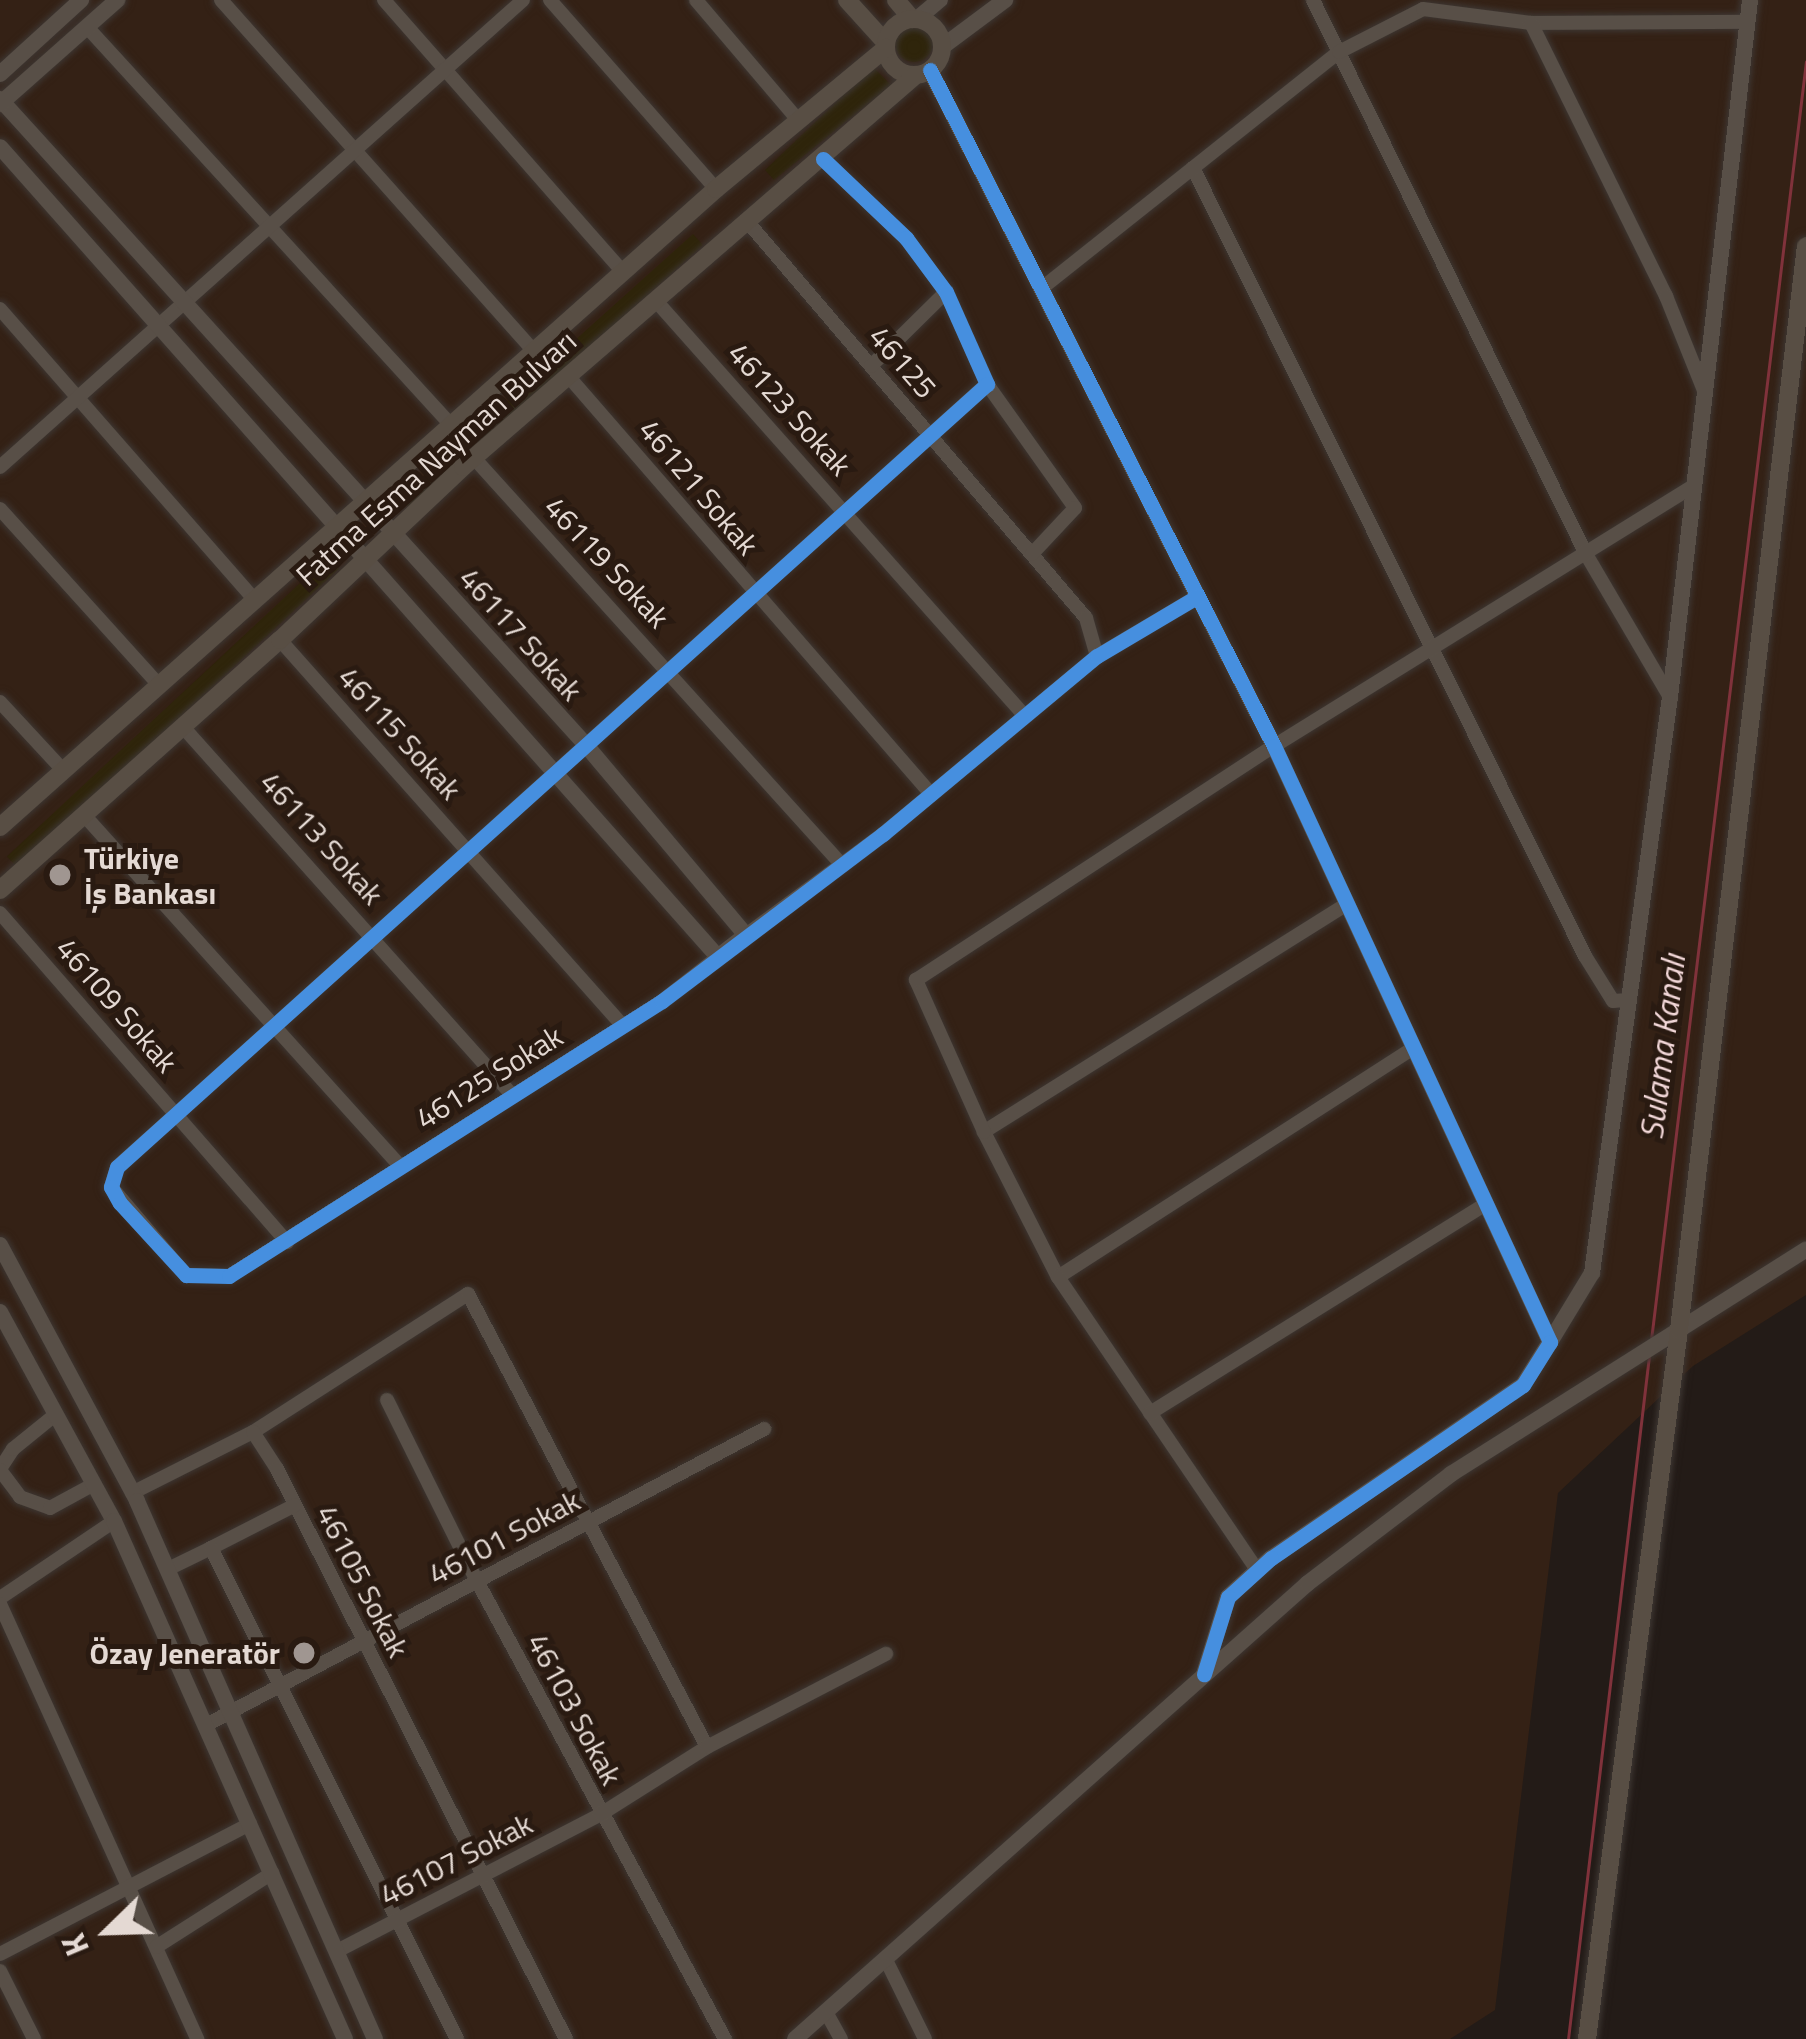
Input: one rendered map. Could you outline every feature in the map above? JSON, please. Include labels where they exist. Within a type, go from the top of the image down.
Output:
[{"type":"main road","points":[[847,0],[886,45],[892,65],[923,73],[942,47],[938,32],[914,19],[896,0]]},
{"type":"main road","points":[[886,45],[895,26],[914,19]]},
{"type":"main road","name":"Fatma Esma Nayman Bulvarı","points":[[0,827],[716,189],[886,45]]},
{"type":"main road","name":"Fatma Esma Nayman Bulvarı","points":[[0,890],[368,560],[474,458],[746,220],[923,73]]},
{"type":"main road","points":[[1587,2039],[1679,1330],[1806,245]]},
{"type":"street","points":[[0,74],[81,0]]},
{"type":"street","points":[[1,102],[117,0]]},
{"type":"street","points":[[221,0],[534,351]]},
{"type":"street","points":[[384,0],[623,272]]},
{"type":"street","points":[[0,467],[523,0]]},
{"type":"street","points":[[550,0],[716,189]]},
{"type":"street","points":[[696,0],[800,122]]},
{"type":"street","points":[[914,19],[940,0]]},
{"type":"street","points":[[942,47],[1004,0]]},
{"type":"street","points":[[1313,0],[1586,554],[1670,697]]},
{"type":"street","points":[[1042,288],[1339,52],[1439,0]]},
{"type":"street","points":[[1204,1675],[1228,1597],[1257,1570],[1523,1385],[1592,1273],[1670,697],[1750,0]]},
{"type":"street","points":[[1423,9],[1531,23],[1748,22]]},
{"type":"street","points":[[1531,23],[1666,296],[1705,393]]},
{"type":"street","points":[[87,27],[452,425]]},
{"type":"street","points":[[923,73],[1042,288],[1274,746],[1550,1342]]},
{"type":"street","name":"46117 Sokak","points":[[1,102],[585,744],[746,935]]},
{"type":"street","points":[[0,146],[718,957],[842,866],[1097,656],[1198,596]]},
{"type":"street","points":[[823,159],[906,238],[946,292],[987,384],[1075,508],[1032,554]]},
{"type":"street","points":[[1193,168],[1435,646],[1585,956],[1613,1001],[1629,1000]]},
{"type":"street","name":"46125","points":[[746,220],[1087,618],[1097,656]]},
{"type":"street","points":[[871,366],[946,292]]},
{"type":"street","name":"46123 Sokak","points":[[657,302],[1024,715]]},
{"type":"street","points":[[0,309],[255,600]]},
{"type":"street","name":"46121 Sokak","points":[[569,377],[931,794]]},
{"type":"street","points":[[175,1114],[987,384]]},
{"type":"street","name":"46119 Sokak","points":[[474,458],[842,866]]},
{"type":"street","points":[[1257,1570],[1058,1276],[984,1132],[916,980],[1274,746],[1694,486]]},
{"type":"street","points":[[0,509],[160,685]]},
{"type":"street","name":"46115 Sokak","points":[[280,640],[622,1025]]},
{"type":"street","points":[[0,702],[64,770]]},
{"type":"street","name":"46113 Sokak","points":[[183,727],[373,934],[513,1096]]},
{"type":"street","points":[[84,815],[398,1164]]},
{"type":"street","points":[[984,1132],[1347,904]]},
{"type":"street","name":"46109 Sokak","points":[[0,913],[287,1242]]},
{"type":"street","name":"46125 Sokak","points":[[175,1114],[117,1167],[111,1187],[186,1274],[229,1276],[622,1025],[718,957]]},
{"type":"street","points":[[1058,1276],[1414,1048]]},
{"type":"street","points":[[1150,1413],[1486,1204]]},
{"type":"street","points":[[0,1245],[133,1493],[375,2039]]},
{"type":"street","points":[[795,2039],[1308,1583],[1451,1474],[1806,1250]]},
{"type":"street","points":[[133,1493],[253,1432],[468,1294],[707,1747]]},
{"type":"street","points":[[0,1312],[114,1521],[345,2039]]},
{"type":"street","name":"46103 Sokak","points":[[387,1400],[477,1581],[725,2039]]},
{"type":"street","points":[[56,1414],[14,1449],[0,1470],[20,1497],[50,1508],[94,1484]]},
{"type":"street","name":"46101 Sokak","points":[[206,1725],[281,1690],[764,1430]]},
{"type":"street","name":"46105 Sokak","points":[[253,1432],[295,1505],[566,2039]]},
{"type":"street","points":[[168,1569],[295,1505]]},
{"type":"street","points":[[114,1521],[0,1601],[197,2039]]},
{"type":"street","points":[[211,1548],[458,2039]]},
{"type":"street","name":"46107 Sokak","points":[[337,1952],[601,1814],[707,1747],[886,1654]]},
{"type":"street","points":[[0,1954],[250,1824]]},
{"type":"street","points":[[155,1947],[272,1873]]},
{"type":"street","points":[[886,1960],[925,2039]]},
{"type":"street","points":[[0,1971],[34,2039]]},
{"type":"street","points":[[826,2012],[841,2039]]},
{"type":"shaded area","points":[[0,0],[1806,0],[1806,1295],[1693,1366],[1558,1493],[1495,2010],[1450,2039],[0,2039]]},
{"type":"shaded area","points":[[914,24],[927,30],[933,43],[927,56],[914,62],[901,56],[895,43],[901,30]]},
{"type":"shaded area","points":[[873,67],[891,85],[774,180],[765,170]]},
{"type":"shaded area","points":[[693,234],[703,245],[410,509],[400,498]]},
{"type":"shaded area","points":[[328,557],[339,569],[18,868],[7,856]]},
{"type":"waterway","name":"Sulama Kanalı","points":[[1651,1340],[1806,61]]},
{"type":"waterway","name":"Sulama Kanalı","points":[[1568,2039],[1649,1356]]},
{"type":"cycle path","points":[[930,70],[1274,746],[1550,1342],[1523,1385],[1271,1558],[1228,1597],[1204,1674]]},
{"type":"cycle path","points":[[823,159],[906,238],[946,292],[987,384],[117,1167],[111,1187],[120,1203],[186,1275],[229,1276],[662,1001],[883,834],[1097,656],[1198,596]]},
{"type":"place","name":"Türkiye İş Bankası","points":[[60,875]]},
{"type":"place","name":"Özay Jeneratör","points":[[304,1653]]}]
